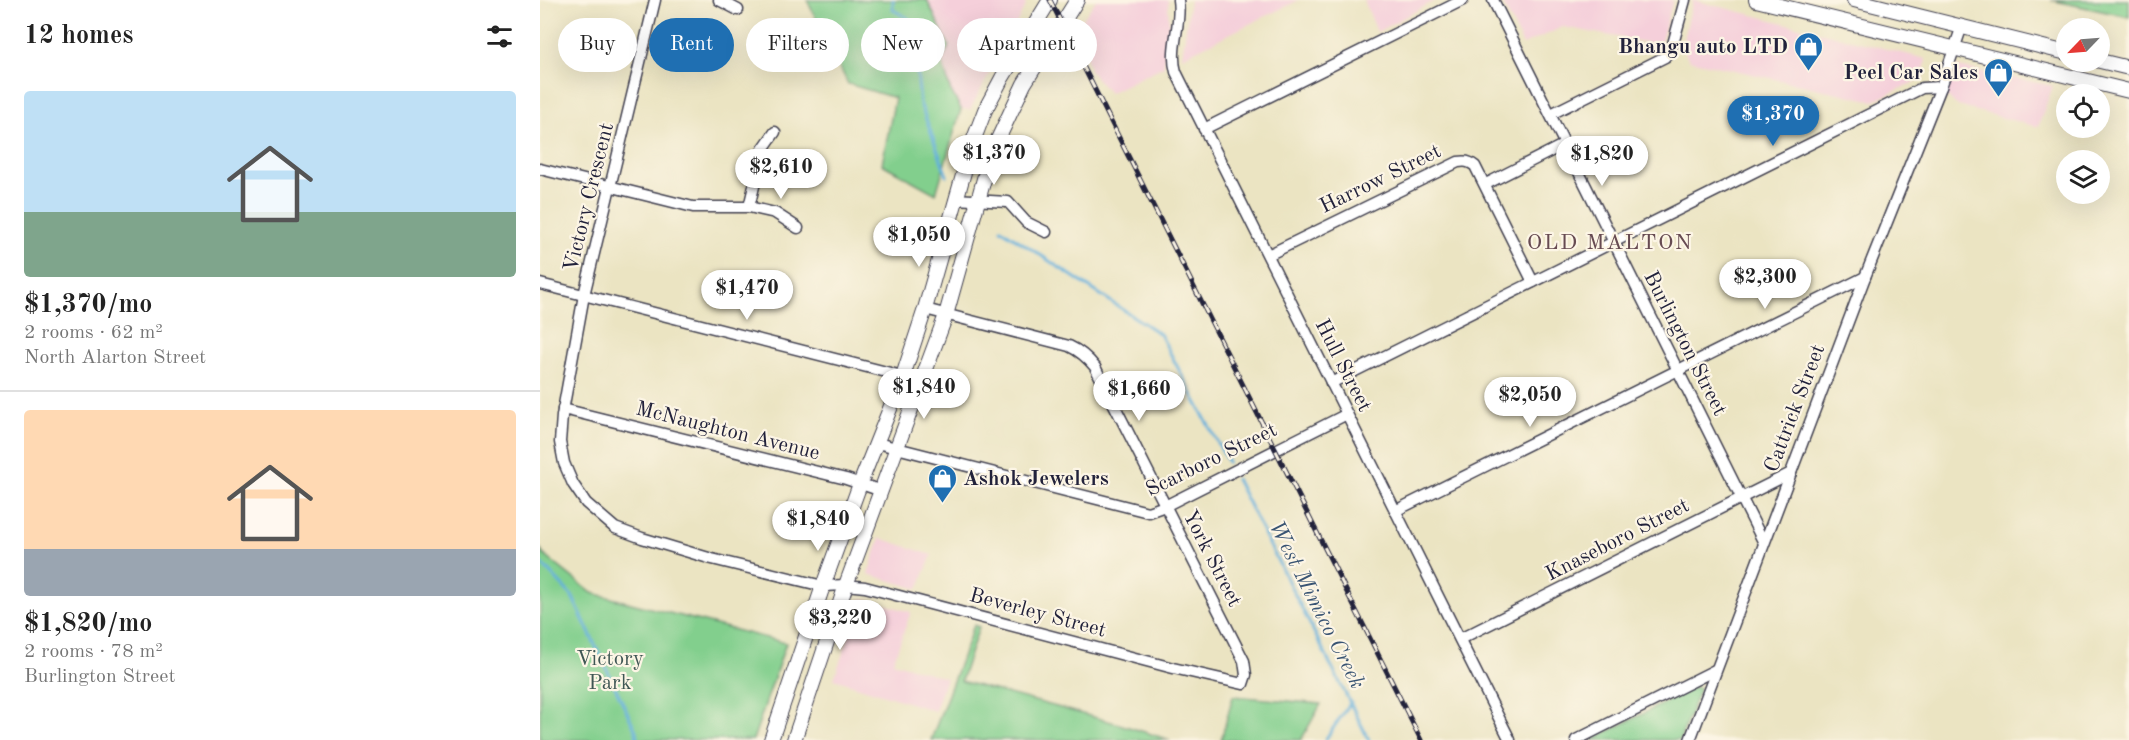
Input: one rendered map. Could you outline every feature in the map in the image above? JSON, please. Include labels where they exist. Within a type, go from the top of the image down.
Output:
[{"type":"main road","points":[[771,740],[860,483],[903,376],[925,309],[972,144],[985,110],[1013,59],[1050,0]]},
{"type":"main road","points":[[794,740],[846,585],[946,315],[991,154],[1010,109],[1033,68],[1077,0]]},
{"type":"main road","points":[[1756,0],[2129,92]]},
{"type":"main road","points":[[1854,0],[2056,50]]},
{"type":"main road","points":[[2038,69],[2044,47]]},
{"type":"main road","points":[[2110,63],[2129,68]]},
{"type":"street","name":"Victory Crescent","points":[[655,0],[584,295],[563,409],[560,442],[564,463],[573,484],[586,503],[615,528],[712,559],[823,586]]},
{"type":"street","points":[[719,0],[738,10]]},
{"type":"street","name":"Hull Street","points":[[1178,0],[1179,14],[1173,55],[1174,68],[1510,740]]},
{"type":"street","points":[[1204,129],[1463,0]]},
{"type":"street","name":"Burlington Street","points":[[1493,0],[1764,543]]},
{"type":"street","points":[[1551,114],[1665,57],[1673,45],[1685,0]]},
{"type":"street","name":"Cattrick Street","points":[[1715,670],[1865,277],[1941,87],[1962,26]]},
{"type":"street","points":[[1331,383],[1922,88],[1941,87]]},
{"type":"street","points":[[749,207],[763,149],[775,132]]},
{"type":"street","points":[[1533,282],[1486,184],[1565,144]]},
{"type":"street","name":"Harrow Street","points":[[1268,255],[1458,162],[1470,161],[1475,165],[1486,184]]},
{"type":"street","points":[[540,169],[693,207],[749,207],[775,213],[798,228]]},
{"type":"street","points":[[955,199],[1008,202],[1026,222],[1046,232]]},
{"type":"street","points":[[1395,511],[1865,277]]},
{"type":"street","points":[[540,284],[922,381]]},
{"type":"street","points":[[925,309],[946,315]]},
{"type":"street","name":"York Street","points":[[946,315],[1069,346],[1081,352],[1095,367],[1244,661],[1246,675],[1243,684]]},
{"type":"street","name":"McNaughton Avenue","points":[[563,409],[882,490]]},
{"type":"street","name":"Scarboro Street","points":[[877,443],[1148,512],[1165,506],[1347,414]]},
{"type":"street","name":"Knaseboro Street","points":[[1460,639],[1791,473]]},
{"type":"street","name":"Beverley Street","points":[[823,586],[846,585],[875,590],[1173,668],[1243,684]]},
{"type":"street","points":[[1576,740],[1715,670]]},
{"type":"street","points":[[1690,740],[1715,670]]},
{"type":"shaded area","points":[[927,0],[1023,0],[1026,5],[1019,18],[957,18],[957,72],[990,72],[970,110],[961,109],[950,89],[945,72],[945,54],[949,45],[945,37],[945,18],[936,18]]},
{"type":"shaded area","points":[[1096,0],[1168,0],[1169,24],[1164,66],[1109,93],[1091,72],[1097,72],[1097,18],[1083,18]]},
{"type":"shaded area","points":[[1190,0],[1299,0],[1182,57]]},
{"type":"shaded area","points":[[1364,0],[1436,0],[1377,32]]},
{"type":"shaded area","points":[[1501,0],[1673,0],[1660,45],[1563,27],[1523,45]]},
{"type":"shaded area","points":[[1693,0],[1926,59],[1923,78],[1874,101],[1689,60],[1682,46]]},
{"type":"shaded area","points":[[1953,66],[2053,86],[2038,127],[1958,106],[1943,94]]},
{"type":"shaded area","points":[[880,538],[932,555],[918,589],[868,574]]},
{"type":"shaded area","points":[[862,598],[911,612],[893,662],[946,678],[935,711],[834,679]]},
{"type":"green space","points":[[807,0],[927,0],[936,18],[861,18],[861,72],[945,72],[950,89],[961,109],[936,194],[882,164],[895,98],[848,84],[842,72],[849,72],[849,18],[816,18]]},
{"type":"green space","points":[[2051,0],[2129,0],[2129,17]]},
{"type":"green space","points":[[945,38],[949,46],[945,55]]},
{"type":"green space","name":"Victory Park","points":[[540,548],[543,554],[592,593],[786,643],[753,740],[540,740]]},
{"type":"green space","points":[[974,625],[979,627],[961,681],[1170,740],[931,740]]},
{"type":"green space","points":[[1695,687],[1700,688],[1680,740],[1591,740]]},
{"type":"green space","points":[[1233,696],[1321,704],[1301,740],[1221,740]]},
{"type":"waterway","name":"West Mimico Creek","points":[[893,0],[893,10],[908,18],[913,29],[920,103],[947,176]]},
{"type":"waterway","name":"West Mimico Creek","points":[[1001,229],[1160,334],[1228,462]]},
{"type":"waterway","name":"West Mimico Creek","points":[[1236,479],[1369,740]]},
{"type":"waterway","points":[[540,562],[572,596],[636,731],[637,740]]},
{"type":"waterway","name":"West Mimico Creek","points":[[1325,740],[1351,702]]},
{"type":"railway","points":[[1050,0],[1421,740]]},
{"type":"place","name":"Bhangu auto LTD","points":[[1809,72]]},
{"type":"place","name":"Peel Car Sales","points":[[1999,98]]},
{"type":"place","name":"Ashok Jewelers","points":[[942,504]]},
{"type":"district","name":"OLD MALTON","points":[[1610,241]]}]
